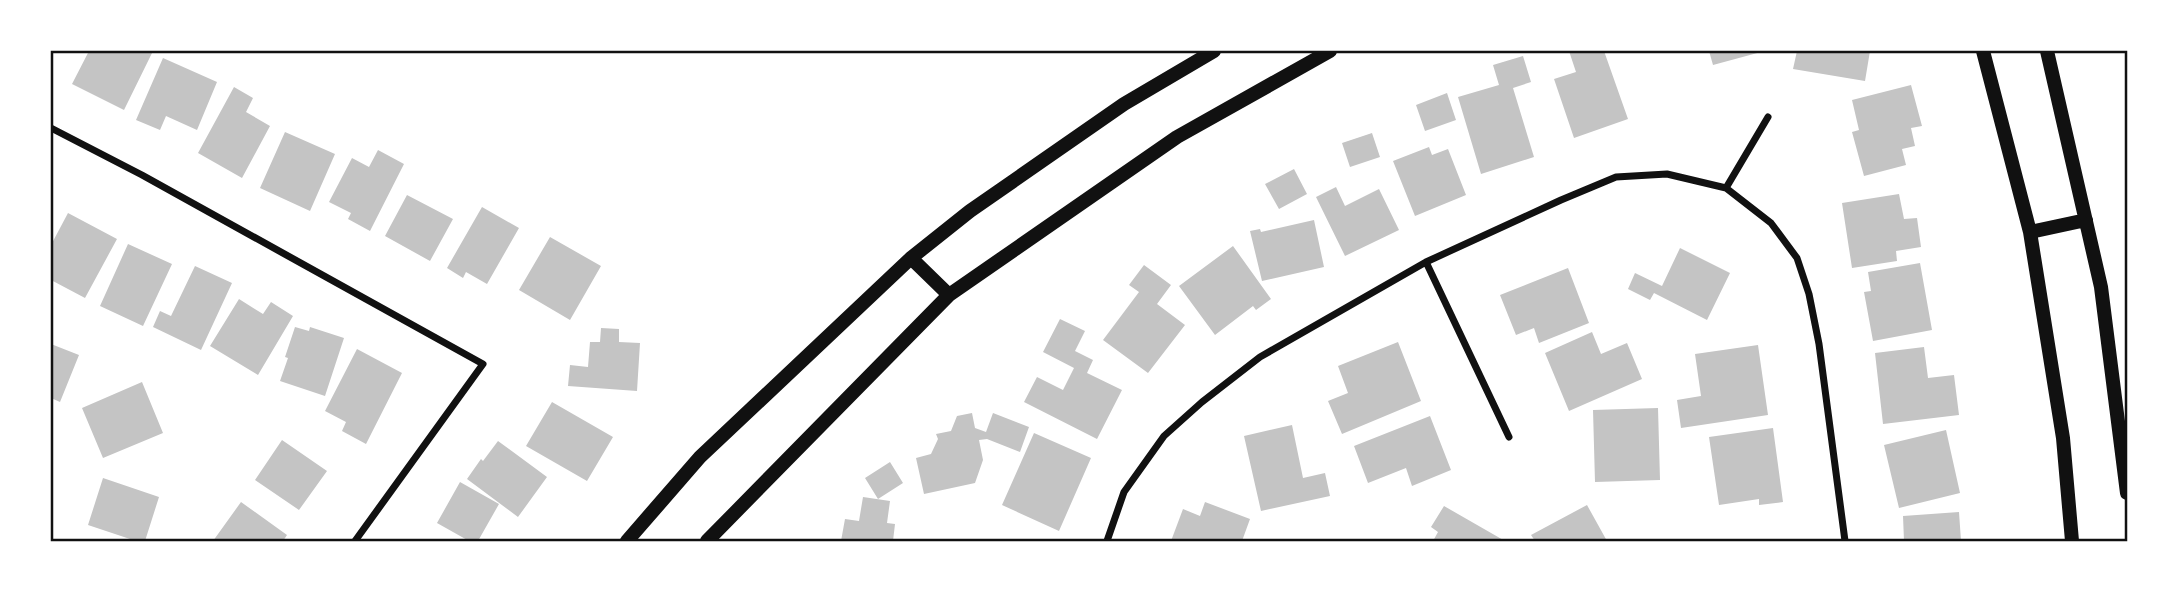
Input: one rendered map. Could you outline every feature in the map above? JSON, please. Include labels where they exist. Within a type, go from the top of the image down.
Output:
[{"type":"main road","points":[[627,541],[700,457],[911,258],[970,211],[1113,111],[1214,51]]},
{"type":"main road","points":[[707,541],[949,295],[1177,137],[1330,51]]},
{"type":"main road","points":[[1983,51],[2030,232],[2063,438],[2072,541]]},
{"type":"main road","points":[[2047,51],[2101,287],[2127,494]]},
{"type":"main road","points":[[2030,232],[2086,220]]},
{"type":"main road","points":[[911,258],[949,295]]},
{"type":"street","points":[[1726,188],[1768,117]]},
{"type":"street","points":[[51,128],[155,182],[483,364],[358,540]]},
{"type":"street","points":[[1107,541],[1124,492],[1164,436],[1202,402],[1260,357],[1426,262],[1561,200],[1616,177],[1667,174],[1726,188],[1771,223],[1797,258],[1809,294],[1819,344],[1845,541]]},
{"type":"street","points":[[1426,262],[1509,438]]},
{"type":"building","points":[[89,51],[153,51],[124,110],[72,84]]},
{"type":"building","points":[[1569,51],[1604,51],[1628,119],[1574,138],[1554,79],[1576,72]]},
{"type":"building","points":[[1709,51],[1761,51],[1761,52],[1713,65]]},
{"type":"building","points":[[1797,51],[1870,51],[1865,81],[1793,69]]},
{"type":"building","points":[[1523,56],[1531,82],[1513,88],[1534,157],[1481,174],[1458,97],[1499,85],[1493,65]]},
{"type":"building","points":[[163,58],[217,82],[197,130],[166,116],[160,130],[136,120]]},
{"type":"building","points":[[1911,85],[1922,126],[1911,128],[1915,146],[1902,149],[1906,165],[1864,176],[1852,132],[1859,130],[1852,100]]},
{"type":"building","points":[[234,87],[253,98],[246,112],[270,126],[242,178],[198,153]]},
{"type":"building","points":[[1447,93],[1456,120],[1425,131],[1416,105]]},
{"type":"building","points":[[285,132],[335,154],[310,211],[260,188]]},
{"type":"building","points":[[1372,133],[1380,157],[1350,167],[1342,143]]},
{"type":"building","points":[[1429,147],[1432,155],[1448,149],[1466,195],[1415,216],[1393,161]]},
{"type":"building","points":[[378,150],[404,164],[370,231],[348,219],[351,213],[329,202],[352,158],[369,167]]},
{"type":"building","points":[[1294,169],[1307,194],[1279,209],[1265,184]]},
{"type":"building","points":[[1336,187],[1345,206],[1379,189],[1399,230],[1345,256],[1316,197]]},
{"type":"building","points":[[1899,194],[1904,219],[1917,218],[1921,247],[1896,251],[1897,261],[1852,268],[1842,203]]},
{"type":"building","points":[[407,195],[453,219],[430,261],[385,236]]},
{"type":"building","points":[[482,207],[519,228],[487,284],[466,272],[463,278],[447,268]]},
{"type":"building","points":[[68,213],[117,239],[85,298],[51,280],[51,245]]},
{"type":"building","points":[[1314,220],[1324,267],[1262,281],[1250,231],[1260,229],[1261,232]]},
{"type":"building","points":[[550,237],[601,266],[570,320],[519,290]]},
{"type":"building","points":[[128,244],[172,264],[143,326],[100,306]]},
{"type":"building","points":[[1233,246],[1271,299],[1256,310],[1253,306],[1215,335],[1179,286]]},
{"type":"building","points":[[1680,248],[1730,273],[1707,320],[1654,293],[1650,300],[1628,289],[1635,273],[1662,286]]},
{"type":"building","points":[[1920,263],[1932,330],[1873,341],[1864,292],[1871,291],[1868,272]]},
{"type":"building","points":[[1144,265],[1171,285],[1157,304],[1185,325],[1148,373],[1103,340],[1139,292],[1129,285]]},
{"type":"building","points":[[195,266],[232,283],[201,350],[153,327],[160,311],[171,316]]},
{"type":"building","points":[[1568,268],[1589,323],[1539,343],[1534,328],[1516,335],[1500,295]]},
{"type":"building","points":[[239,299],[263,314],[271,302],[293,316],[258,375],[210,346]]},
{"type":"building","points":[[1060,319],[1085,331],[1075,351],[1093,360],[1087,373],[1122,390],[1097,439],[1024,402],[1037,377],[1063,390],[1074,368],[1043,352]]},
{"type":"building","points":[[295,327],[309,331],[310,327],[344,338],[325,396],[280,381]]},
{"type":"building","points":[[601,328],[619,329],[619,342],[640,343],[637,391],[568,386],[570,365],[588,367],[590,342],[600,342]]},
{"type":"building","points":[[1592,332],[1601,354],[1627,343],[1642,379],[1569,411],[1545,353]]},
{"type":"building","points":[[1398,342],[1421,401],[1342,434],[1328,401],[1348,393],[1338,366]]},
{"type":"building","points":[[51,344],[79,355],[60,402],[51,398]]},
{"type":"building","points":[[1758,345],[1768,415],[1681,428],[1677,400],[1701,396],[1695,354]]},
{"type":"building","points":[[1924,347],[1928,378],[1954,375],[1959,415],[1883,424],[1875,353]]},
{"type":"building","points":[[357,349],[402,373],[366,444],[342,431],[346,422],[325,411]]},
{"type":"building","points":[[142,382],[163,433],[103,458],[82,408]]},
{"type":"building","points":[[552,402],[613,437],[587,481],[526,446]]},
{"type":"building","points":[[1658,408],[1660,480],[1595,482],[1593,410]]},
{"type":"building","points":[[972,413],[975,428],[986,432],[993,413],[1029,427],[1020,452],[987,439],[979,440],[983,460],[975,483],[924,494],[916,458],[931,454],[938,439],[936,434],[951,431],[957,416]]},
{"type":"building","points":[[1430,416],[1451,470],[1412,486],[1406,468],[1368,483],[1354,446]]},
{"type":"building","points":[[1292,425],[1303,478],[1325,473],[1330,496],[1261,511],[1244,436]]},
{"type":"building","points":[[1773,428],[1783,502],[1759,505],[1759,499],[1719,505],[1709,437]]},
{"type":"building","points":[[1946,430],[1960,493],[1899,508],[1884,445]]},
{"type":"building","points":[[1034,433],[1091,458],[1059,531],[1002,505]]},
{"type":"building","points":[[282,440],[327,471],[299,510],[255,480]]},
{"type":"building","points":[[498,441],[547,477],[518,517],[467,479]]},
{"type":"building","points":[[890,462],[903,483],[878,499],[865,478]]},
{"type":"building","points":[[103,478],[159,497],[145,541],[136,541],[88,525]]},
{"type":"building","points":[[460,482],[499,504],[478,541],[469,541],[437,523]]},
{"type":"building","points":[[863,497],[890,501],[887,523],[895,524],[893,541],[841,541],[845,519],[859,521]]},
{"type":"building","points":[[241,502],[287,535],[283,541],[213,541]]},
{"type":"building","points":[[1205,502],[1250,519],[1242,541],[1171,541],[1183,509],[1200,516]]},
{"type":"building","points":[[1587,505],[1607,541],[1535,541],[1531,535]]},
{"type":"building","points":[[1444,506],[1505,541],[1433,541],[1438,532],[1431,527]]},
{"type":"building","points":[[1959,512],[1961,541],[1904,541],[1903,516]]}]
